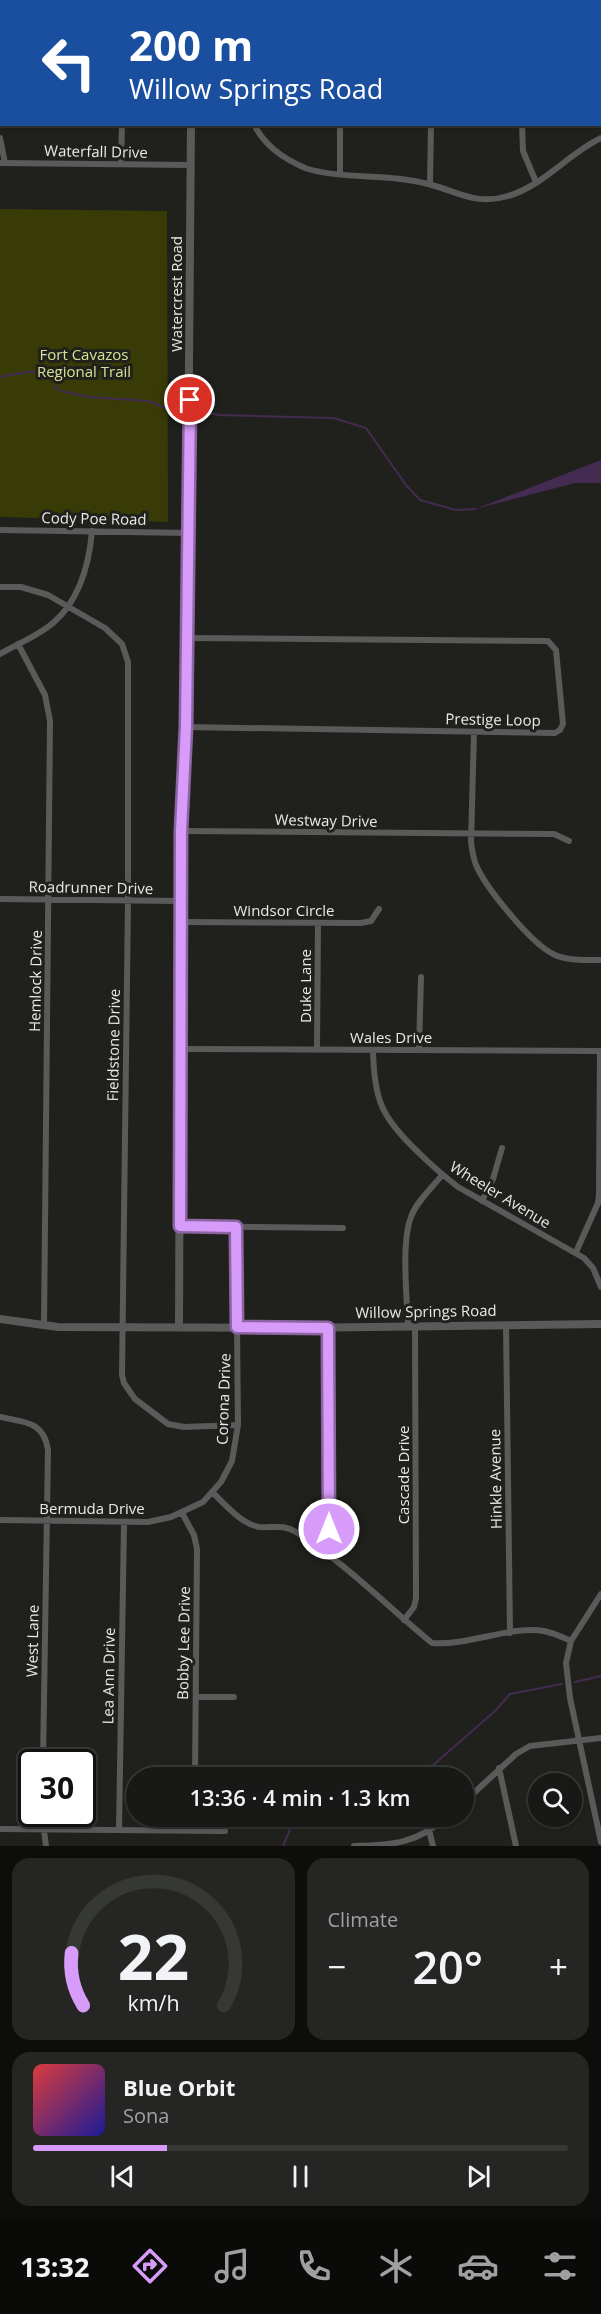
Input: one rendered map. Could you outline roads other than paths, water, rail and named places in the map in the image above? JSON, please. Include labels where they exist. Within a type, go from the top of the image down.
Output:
[{"type":"street","points":[[121,165],[122,126]]},
{"type":"street","name":"Watercrest Road","points":[[179,1327],[181,831],[186,727],[190,435],[190,126]]},
{"type":"street","points":[[255,126],[265,142],[292,162],[313,171],[395,177],[430,184],[464,197],[493,200],[516,193],[536,182],[581,149],[601,138]]},
{"type":"street","points":[[340,126],[340,173]]},
{"type":"street","points":[[430,184],[431,126]]},
{"type":"street","points":[[522,126],[523,151],[536,182]]},
{"type":"street","points":[[0,138],[3,162]]},
{"type":"street","name":"Waterfall Drive","points":[[3,162],[191,165]]},
{"type":"street","name":"Cody Poe Road","points":[[0,530],[189,533]]},
{"type":"street","points":[[0,654],[51,624],[67,606],[80,587],[88,565],[92,531]]},
{"type":"street","name":"Fieldstone Drive","points":[[0,587],[21,587],[48,595],[105,628],[118,639],[128,662],[128,901],[122,1375],[124,1383],[135,1399],[168,1424],[175,1426],[238,1425]]},
{"type":"street","name":"Prestige Loop","points":[[186,727],[555,733],[563,724],[556,650],[548,641],[187,638]]},
{"type":"street","name":"Hemlock Drive","points":[[18,644],[45,695],[50,721],[44,1326]]},
{"type":"street","points":[[474,732],[471,835],[472,852],[482,876],[515,919],[538,944],[555,956],[601,960]]},
{"type":"street","name":"Westway Drive","points":[[181,831],[554,834],[569,841]]},
{"type":"street","name":"Roadrunner Drive","points":[[0,899],[182,901]]},
{"type":"street","name":"Windsor Circle","points":[[182,922],[361,923],[372,921],[379,909]]},
{"type":"street","name":"Duke Lane","points":[[317,1050],[318,923]]},
{"type":"street","points":[[419,1049],[422,977]]},
{"type":"street","name":"Wales Drive","points":[[180,1048],[600,1051]]},
{"type":"street","name":"Wheeler Avenue","points":[[373,1050],[373,1069],[378,1094],[389,1122],[442,1175],[482,1201],[576,1252],[593,1268],[601,1287]]},
{"type":"street","points":[[576,1252],[598,1203],[599,1195],[600,1051]]},
{"type":"street","points":[[482,1201],[493,1179],[502,1148]]},
{"type":"street","name":"Cascade Drive","points":[[404,1620],[414,1608],[416,1598],[412,1326],[406,1240],[411,1215],[442,1175]]},
{"type":"street","points":[[180,1226],[343,1228]]},
{"type":"street","name":"Corona Drive","points":[[212,1492],[221,1482],[232,1461],[238,1425],[236,1227]]},
{"type":"street","name":"Willow Springs Road","points":[[0,1319],[44,1326],[122,1327],[328,1328],[601,1324]]},
{"type":"street","name":"Hinkle Avenue","points":[[506,1324],[510,1634]]},
{"type":"street","points":[[321,1548],[329,1529],[328,1328]]},
{"type":"street","name":"West Lane","points":[[0,1417],[38,1428],[47,1440],[43,1749]]},
{"type":"street","points":[[212,1492],[246,1522],[259,1527],[290,1528],[321,1548],[432,1643],[448,1644],[543,1631],[571,1641]]},
{"type":"street","name":"Bermuda Drive","points":[[0,1520],[148,1522],[182,1513],[203,1502],[212,1492]]},
{"type":"street","name":"Bobby Lee Drive","points":[[182,1513],[194,1535],[197,1550],[195,1767]]},
{"type":"street","name":"Lea Ann Drive","points":[[119,1830],[123,1523]]},
{"type":"street","points":[[601,1594],[571,1641],[567,1652],[566,1677],[601,1842]]},
{"type":"street","points":[[196,1697],[234,1697]]},
{"type":"street","points":[[474,1792],[499,1768],[530,1746],[601,1738]]},
{"type":"street","points":[[499,1768],[516,1846]]},
{"type":"street","points":[[44,1827],[46,1846]]},
{"type":"street","points":[[354,1846],[414,1840],[433,1827]]},
{"type":"street","points":[[0,1829],[225,1831]]},
{"type":"street","points":[[429,1830],[433,1846]]},
{"type":"waterway","points":[[0,377],[27,372],[47,373],[54,375],[56,388],[60,391],[89,397],[149,401],[163,407],[185,409]]},
{"type":"waterway","points":[[191,409],[219,415],[333,418],[366,428],[406,485],[420,500],[456,510],[476,509]]},
{"type":"waterway","points":[[575,1682],[601,1676]]},
{"type":"waterway","points":[[431,1767],[496,1710],[510,1694],[562,1684]]},
{"type":"waterway","points":[[283,1846],[291,1827]]},
{"type":"park label","name":"Fort Cavazos Regional Trail","points":[[84,364]]}]
